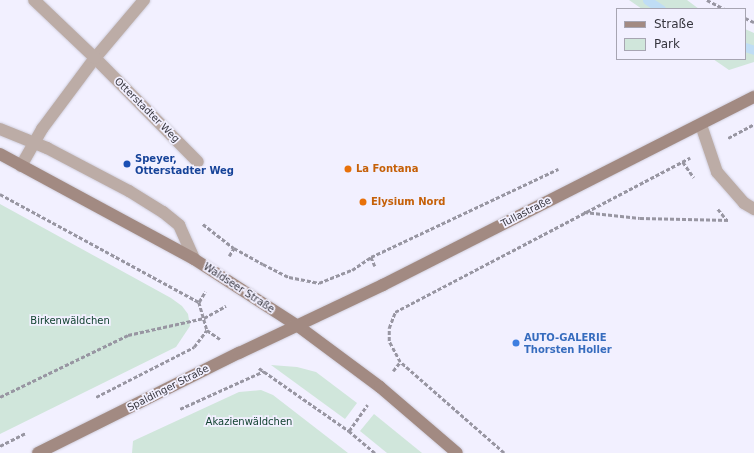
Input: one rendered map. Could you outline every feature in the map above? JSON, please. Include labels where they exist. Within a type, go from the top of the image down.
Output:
[{"type":"street","name":"Otterstadter Weg","points":[[34,0],[95,58],[198,162]]},
{"type":"street","points":[[21,166],[42,129],[95,58],[144,0]]},
{"type":"street","name":"Tullastraße","points":[[298,326],[701,125],[754,97]]},
{"type":"street","points":[[701,125],[717,172],[744,203],[754,209]]},
{"type":"street","points":[[0,128],[35,142],[129,191],[163,212],[179,226],[194,259]]},
{"type":"street","name":"Waldseer Straße","points":[[1,156],[194,259],[298,326],[380,387],[457,453]]},
{"type":"street","name":"Spaldinger Straße","points":[[38,453],[239,353],[298,326]]},
{"type":"path","points":[[707,0],[723,8]]},
{"type":"path","points":[[504,453],[400,362],[389,341],[389,328],[395,312],[583,212],[710,148],[754,124]]},
{"type":"path","points":[[0,194],[199,302],[207,330],[194,347],[90,400]]},
{"type":"path","points":[[583,212],[640,218],[733,220]]},
{"type":"path","points":[[0,397],[128,335],[204,318],[247,293]]},
{"type":"path","points":[[264,371],[349,431],[375,453]]},
{"type":"path","points":[[0,446],[28,432]]},
{"type":"green space","points":[[629,0],[687,0],[698,8],[641,8]]},
{"type":"green space","points":[[746,29],[754,33],[754,62],[729,70],[714,60],[746,60]]},
{"type":"green space","name":"Birkenwäldchen","points":[[0,204],[171,298],[182,306],[188,314],[190,326],[176,347],[0,434]]},
{"type":"green space","points":[[271,365],[297,367],[316,372],[357,403],[345,419]]},
{"type":"green space","name":"Akazienwäldchen","points":[[261,390],[273,395],[348,453],[132,453],[133,441],[239,392]]},
{"type":"green space","points":[[374,414],[422,453],[387,453],[360,431]]},
{"type":"waterway","points":[[647,0],[659,8]]},
{"type":"waterway","points":[[746,47],[754,50]]},
{"type":"place","name":"Speyer, Otterstadter Weg","points":[[127,164]]},
{"type":"place","name":"La Fontana","points":[[348,169]]},
{"type":"place","name":"Elysium Nord","points":[[363,202]]},
{"type":"place","name":"AUTO-GALERIE Thorsten Holler","points":[[516,343]]}]
